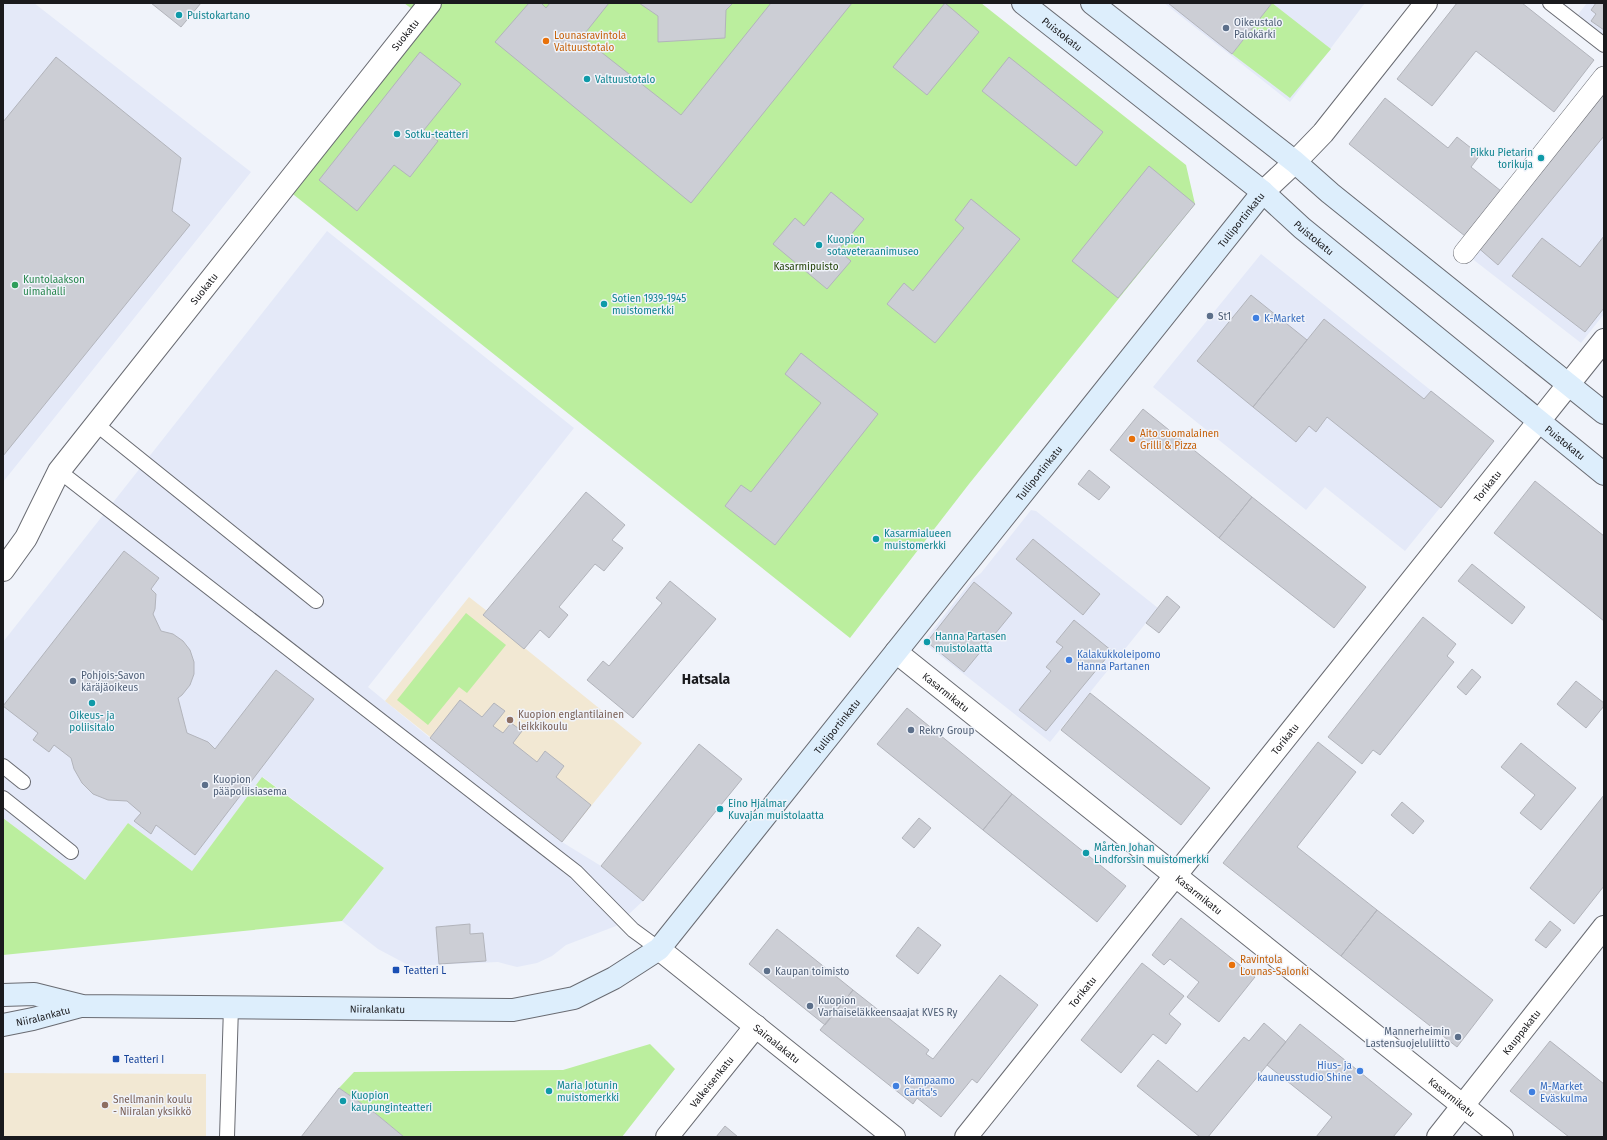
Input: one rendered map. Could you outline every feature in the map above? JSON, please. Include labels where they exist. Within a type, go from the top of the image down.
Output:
[{"type":"main road","name":"Puistokatu","points":[[1022,3],[1263,192],[1302,228],[1604,474]]},
{"type":"main road","points":[[1092,3],[1295,162],[1330,193],[1604,413]]},
{"type":"main road","name":"Tulliportinkatu","points":[[659,949],[1263,192]]},
{"type":"main road","name":"Niiralankatu","points":[[3,995],[34,994],[82,1006],[512,1010],[574,998],[614,978],[659,949]]},
{"type":"main road","name":"Niiralankatu","points":[[3,1025],[82,1006]]},
{"type":"street","name":"Tulliportinkatu","points":[[1263,192],[1323,133],[1426,3]]},
{"type":"street","name":"Suokatu","points":[[3,570],[26,538],[59,471],[428,7]]},
{"type":"street","points":[[1464,253],[1604,77]]},
{"type":"street","name":"Torikatu","points":[[966,1137],[1604,340]]},
{"type":"street","name":"Kasarmikatu","points":[[896,652],[1464,1105],[1502,1137]]},
{"type":"street","name":"Kauppakatu","points":[[1438,1137],[1604,927]]},
{"type":"street","name":"Sairaalakatu","points":[[659,949],[894,1137]]},
{"type":"street","name":"Valkeisenkatu","points":[[667,1137],[756,1026]]},
{"type":"lane","points":[[1550,3],[1604,46]]},
{"type":"lane","points":[[96,424],[316,600]]},
{"type":"lane","points":[[59,471],[576,872],[633,930],[659,949]]},
{"type":"lane","points":[[3,766],[23,782]]},
{"type":"lane","points":[[3,798],[71,852]]},
{"type":"lane","points":[[227,1137],[231,1007]]},
{"type":"shaded area","points":[[3,3],[34,3],[251,172],[3,482]]},
{"type":"shaded area","points":[[1164,3],[1365,3],[1290,102]]},
{"type":"shaded area","points":[[1587,3],[1604,3],[1604,45],[1573,21]]},
{"type":"shaded area","points":[[1604,66],[1604,314],[1581,343],[1457,247]]},
{"type":"shaded area","points":[[327,231],[574,428],[368,687],[562,842],[601,866],[643,901],[616,926],[566,945],[552,956],[537,963],[517,967],[498,962],[410,966],[378,949],[342,921],[384,868],[263,777],[192,871],[128,823],[85,880],[3,818],[3,642]]},
{"type":"shaded area","points":[[1261,254],[1494,441],[1405,551],[1325,487],[1306,510],[1153,387]]},
{"type":"shaded area","points":[[1031,510],[1036,511],[1158,608],[1050,742],[923,642]]},
{"type":"shaded area","name":"Kuopion englantilainen leikkikoulu","points":[[469,597],[487,611],[484,615],[642,743],[562,842],[385,701]]},
{"type":"shaded area","name":"Snellmanin koulu - Niiralan yksikkö","points":[[3,1073],[206,1074],[206,1137],[3,1137]]},
{"type":"green space","name":"Kasarmipuisto","points":[[404,3],[981,3],[1186,165],[1195,204],[969,484],[850,638],[284,187],[420,15]]},
{"type":"green space","points":[[1272,3],[1331,49],[1290,98],[1232,54]]},
{"type":"green space","points":[[466,613],[506,645],[467,693],[459,687],[428,725],[397,700]]},
{"type":"green space","points":[[262,777],[384,868],[342,921],[3,955],[3,818],[85,880],[128,823],[192,871]]},
{"type":"green space","points":[[650,1044],[675,1069],[622,1137],[404,1137],[375,1113],[339,1088],[354,1072],[563,1070]]},
{"type":"building","name":"Puistokartano","points":[[151,3],[201,3],[181,27]]},
{"type":"building","name":"Valtuustotalo","points":[[529,3],[541,3],[546,8],[550,3],[609,3],[582,37],[681,115],[771,3],[852,3],[691,203],[495,42]]},
{"type":"building","points":[[639,3],[733,3],[726,10],[725,38],[658,42],[658,16]]},
{"type":"building","points":[[945,3],[979,32],[927,95],[893,67]]},
{"type":"building","name":"Oikeustalo Palokärki","points":[[1168,3],[1272,3],[1232,54]]},
{"type":"building","points":[[1457,3],[1522,3],[1594,60],[1554,112],[1476,51],[1432,106],[1397,79]]},
{"type":"building","points":[[1596,3],[1604,3],[1604,30],[1591,21],[1596,14],[1591,10]]},
{"type":"building","points":[[420,52],[461,84],[424,130],[438,141],[410,177],[394,165],[357,211],[319,180]]},
{"type":"building","points":[[56,57],[181,158],[172,211],[190,225],[3,456],[3,122]]},
{"type":"building","points":[[1009,57],[1103,132],[1076,166],[982,91]]},
{"type":"building","points":[[1604,88],[1604,136],[1498,265],[1475,245]]},
{"type":"building","points":[[1385,98],[1448,148],[1457,137],[1480,155],[1471,167],[1501,191],[1465,236],[1349,144]]},
{"type":"building","points":[[1149,166],[1195,204],[1118,298],[1072,261]]},
{"type":"building","points":[[831,192],[864,219],[838,250],[851,261],[827,289],[773,244],[795,218],[804,226]]},
{"type":"building","points":[[971,199],[1020,239],[935,343],[887,304],[904,283],[913,291],[964,228],[955,220]]},
{"type":"building","points":[[1604,236],[1604,308],[1585,332],[1512,276],[1542,238],[1580,267]]},
{"type":"building","points":[[1251,295],[1307,340],[1253,407],[1197,361]]},
{"type":"building","points":[[1324,319],[1424,399],[1431,391],[1494,441],[1441,508],[1327,417],[1316,432],[1309,426],[1296,442],[1253,407]]},
{"type":"building","points":[[801,353],[878,414],[775,545],[725,506],[741,485],[751,492],[821,403],[785,374]]},
{"type":"building","points":[[1143,409],[1252,497],[1219,538],[1110,450]]},
{"type":"building","points":[[1089,470],[1110,487],[1099,500],[1078,484]]},
{"type":"building","points":[[1535,481],[1604,536],[1604,621],[1494,533]]},
{"type":"building","points":[[586,492],[625,525],[612,540],[623,548],[604,571],[595,564],[559,607],[568,615],[549,638],[540,630],[524,649],[483,615]]},
{"type":"building","points":[[1252,497],[1366,587],[1334,628],[1219,538]]},
{"type":"building","points":[[1033,539],[1100,594],[1083,615],[1016,559]]},
{"type":"building","name":"Oikeus- ja poliisitalo","points":[[124,551],[159,578],[151,589],[156,594],[155,609],[153,614],[161,631],[173,634],[183,641],[190,650],[194,662],[194,674],[190,685],[178,698],[187,733],[208,742],[215,749],[276,670],[314,699],[195,855],[156,825],[151,834],[134,821],[141,813],[127,801],[108,800],[93,794],[82,783],[74,769],[71,758],[54,745],[49,752],[33,740],[38,733],[3,706]]},
{"type":"building","points":[[1472,564],[1525,607],[1512,624],[1458,581]]},
{"type":"building","points":[[670,581],[716,619],[633,718],[587,680],[603,661],[609,666],[662,603],[656,598]]},
{"type":"building","points":[[974,582],[1012,613],[964,672],[927,642]]},
{"type":"building","points":[[1167,596],[1180,607],[1159,633],[1146,623]]},
{"type":"building","points":[[1423,617],[1456,644],[1447,656],[1454,662],[1380,755],[1373,750],[1362,764],[1328,737]]},
{"type":"building","points":[[1074,620],[1112,651],[1046,731],[1019,710],[1051,671],[1046,667],[1063,647],[1056,642]]},
{"type":"building","points":[[1472,669],[1481,677],[1466,695],[1457,687]]},
{"type":"building","points":[[1576,681],[1604,703],[1604,706],[1586,728],[1557,704]]},
{"type":"building","points":[[1090,693],[1210,788],[1181,825],[1061,730]]},
{"type":"building","points":[[460,700],[482,717],[494,703],[505,711],[493,726],[503,733],[511,723],[522,731],[513,743],[537,762],[545,751],[564,766],[556,777],[591,805],[562,842],[430,738]]},
{"type":"building","points":[[907,708],[1012,794],[983,830],[877,744]]},
{"type":"building","points":[[1318,742],[1356,772],[1297,847],[1377,910],[1341,956],[1223,863]]},
{"type":"building","points":[[1521,743],[1576,788],[1541,830],[1520,813],[1535,795],[1501,767]]},
{"type":"building","points":[[699,744],[742,779],[643,901],[601,866]]},
{"type":"building","points":[[1012,794],[1126,886],[1097,922],[983,830]]},
{"type":"building","points":[[1604,795],[1604,886],[1574,924],[1530,888]]},
{"type":"building","points":[[1402,802],[1424,821],[1413,834],[1391,815]]},
{"type":"building","points":[[919,818],[931,828],[914,848],[902,838]]},
{"type":"building","points":[[1377,910],[1493,1000],[1457,1047],[1341,956]]},
{"type":"building","points":[[1181,918],[1255,977],[1219,1022],[1187,997],[1199,982],[1170,959],[1164,965],[1152,955]]},
{"type":"building","points":[[1550,921],[1561,930],[1546,948],[1535,940]]},
{"type":"building","points":[[470,924],[470,934],[483,933],[486,961],[439,964],[436,927]]},
{"type":"building","points":[[918,927],[941,945],[918,974],[896,956]]},
{"type":"building","points":[[777,929],[853,990],[825,1025],[749,964]]},
{"type":"building","points":[[1142,963],[1184,996],[1169,1014],[1181,1024],[1166,1044],[1153,1034],[1121,1073],[1081,1040]]},
{"type":"building","points":[[1000,975],[1038,1005],[977,1083],[972,1079],[941,1117],[917,1098],[913,1104],[820,1030],[853,990],[929,1050],[926,1054],[933,1059]]},
{"type":"building","points":[[1264,1023],[1286,1042],[1208,1137],[1200,1137],[1137,1086],[1158,1060],[1197,1092],[1244,1037],[1249,1041]]},
{"type":"building","points":[[1300,1024],[1412,1114],[1393,1137],[1316,1137],[1332,1117],[1267,1065]]},
{"type":"building","points":[[1550,1041],[1604,1084],[1604,1137],[1569,1137],[1510,1091]]},
{"type":"building","name":"Kuopion kaupunginteatteri","points":[[339,1088],[375,1113],[404,1137],[301,1137]]},
{"type":"building","points":[[725,1126],[738,1137],[716,1137]]},
{"type":"place","name":"Puistokartano","points":[[179,15]]},
{"type":"place","name":"Oikeustalo Palokärki","points":[[1226,28]]},
{"type":"place","name":"Lounasravintola Valtuustotalo","points":[[546,41]]},
{"type":"place","name":"Valtuustotalo","points":[[587,79]]},
{"type":"place","name":"Sotku-teatteri","points":[[397,134]]},
{"type":"place","name":"Pikku Pietarin torikuja","points":[[1541,158]]},
{"type":"place","name":"Kuopion sotaveteraanimuseo","points":[[819,245]]},
{"type":"place","name":"Kuntolaakson uimahalli","points":[[15,285]]},
{"type":"place","name":"Sotien 1939-1945 muistomerkki","points":[[604,304]]},
{"type":"place","name":"St1","points":[[1210,316]]},
{"type":"place","name":"K-Market","points":[[1256,318]]},
{"type":"place","name":"Aito suomalainen Grilli & Pizza","points":[[1132,439]]},
{"type":"place","name":"Kasarmialueen muistomerkki","points":[[876,539]]},
{"type":"place","name":"Hanna Partasen muistolaatta","points":[[927,642]]},
{"type":"place","name":"Kalakukkoleipomo Hanna Partanen","points":[[1069,660]]},
{"type":"place","name":"Pohjois-Savon käräjäoikeus","points":[[73,681]]},
{"type":"place","name":"Oikeus- ja poliisitalo","points":[[92,703]]},
{"type":"place","name":"Kuopion englantilainen leikkikoulu","points":[[510,720]]},
{"type":"place","name":"Rekry Group","points":[[911,730]]},
{"type":"place","name":"Kuopion pääpoliisiasema","points":[[205,785]]},
{"type":"place","name":"Eino Hjalmar Kuvajan muistolaatta","points":[[720,809]]},
{"type":"place","name":"Mårten Johan Lindforssin muistomerkki","points":[[1086,853]]},
{"type":"place","name":"Ravintola Lounas-Salonki","points":[[1232,965]]},
{"type":"place","name":"Teatteri L","points":[[396,970]]},
{"type":"place","name":"Kaupan toimisto","points":[[767,971]]},
{"type":"place","name":"Kuopion Varhaiseläkkeensaajat KVES Ry","points":[[810,1006]]},
{"type":"place","name":"Mannerheimin Lastensuojeluliitto","points":[[1458,1037]]},
{"type":"place","name":"Teatteri I","points":[[116,1059]]},
{"type":"place","name":"Hius- ja kauneusstudio Shine","points":[[1360,1071]]},
{"type":"place","name":"Kampaamo Carita's","points":[[896,1086]]},
{"type":"place","name":"Maria Jotunin muistomerkki","points":[[549,1091]]},
{"type":"place","name":"M-Market Eväskulma","points":[[1532,1092]]},
{"type":"place","name":"Kuopion kaupunginteatteri","points":[[343,1101]]},
{"type":"place","name":"Snellmanin koulu - Niiralan yksikkö","points":[[105,1105]]},
{"type":"district","name":"Hatsala","points":[[706,679]]}]
